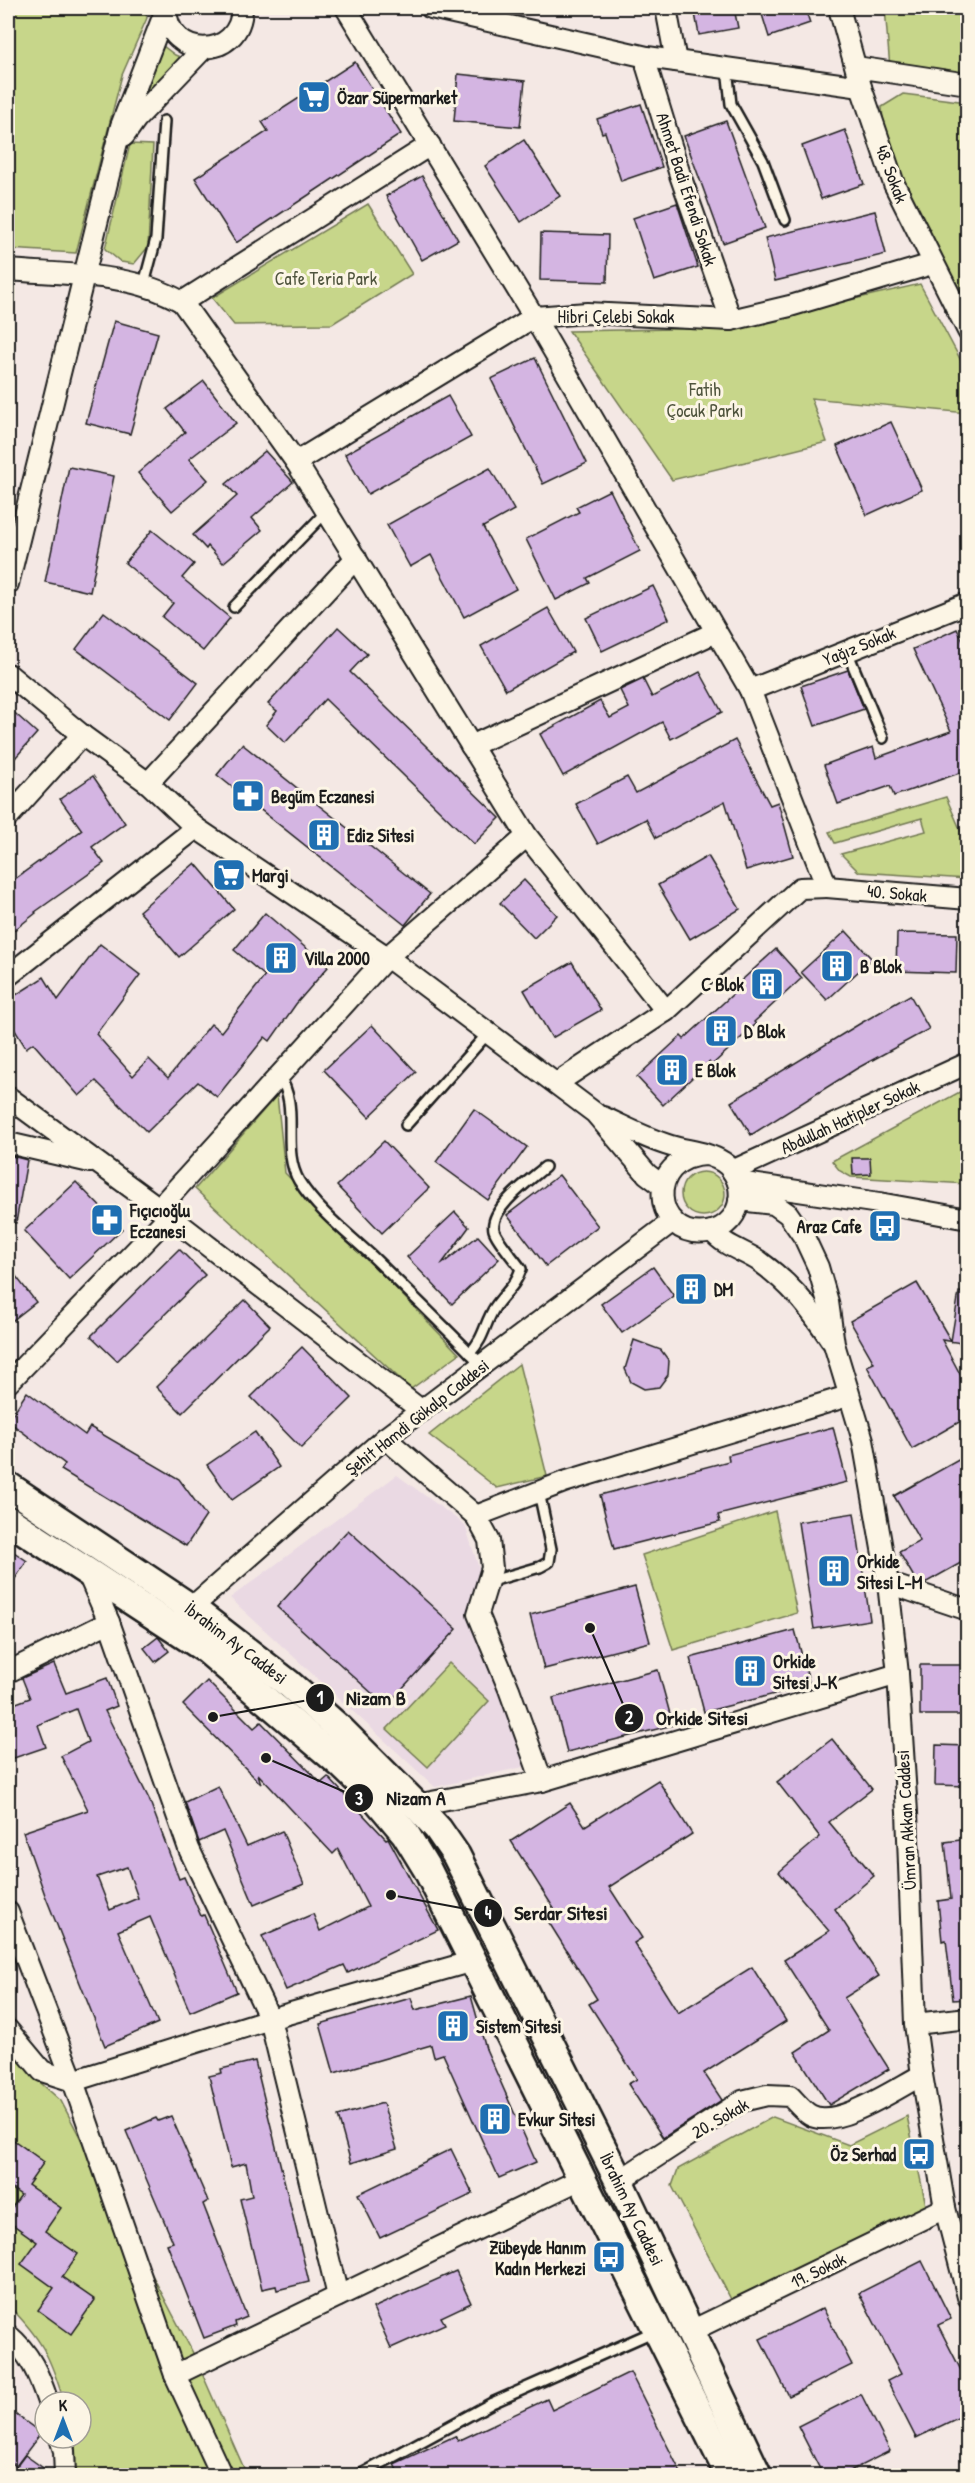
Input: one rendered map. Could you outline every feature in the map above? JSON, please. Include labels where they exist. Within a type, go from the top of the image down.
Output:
[{"type":"main road","name":"İbrahim Ay Caddesi","points":[[8,1486],[183,1618],[207,1650],[278,1709],[373,1795],[405,1833],[473,1961],[729,2475]]},
{"type":"main road","name":"İbrahim Ay Caddesi","points":[[8,1520],[88,1574],[183,1618],[230,1636],[298,1691],[340,1729],[438,1829],[456,1855],[620,2181],[758,2475]]},
{"type":"street","points":[[166,8],[174,33],[187,44],[204,48],[220,45],[234,34],[241,14],[259,8]]},
{"type":"street","points":[[8,584],[114,150],[134,86],[166,8]]},
{"type":"street","points":[[346,8],[534,317],[750,690],[827,887]]},
{"type":"street","points":[[431,8],[646,57],[861,87]]},
{"type":"street","points":[[666,8],[676,61]]},
{"type":"street","name":"48. Sokak","points":[[839,8],[861,87],[894,184],[932,264],[968,331]]},
{"type":"street","points":[[114,150],[136,118],[204,48]]},
{"type":"street","name":"Ahmet Badi Efendi Sokak","points":[[646,57],[647,67],[680,175],[731,320]]},
{"type":"street","points":[[856,68],[968,84]]},
{"type":"street","points":[[182,302],[430,145]]},
{"type":"street","name":"Hibri Çelebi Sokak","points":[[297,462],[534,317],[587,313],[731,320],[790,306],[932,264]]},
{"type":"street","points":[[8,270],[84,276],[144,284],[163,291],[182,302],[297,462],[527,836],[666,1011]]},
{"type":"street","points":[[148,783],[356,558]]},
{"type":"street","name":"Yağız Sokak","points":[[750,690],[968,603]]},
{"type":"street","points":[[471,746],[716,632]]},
{"type":"street","points":[[8,674],[82,735],[148,783],[196,828],[387,957],[557,1083],[595,1113],[647,1174],[663,1186]]},
{"type":"street","points":[[8,817],[82,735]]},
{"type":"street","points":[[8,976],[196,828]]},
{"type":"street","points":[[8,1383],[164,1212],[279,1076],[387,957],[527,836]]},
{"type":"street","name":"40. Sokak","points":[[557,1083],[666,1011],[800,888],[827,887],[968,899]]},
{"type":"street","name":"Abdullah Hatipler Sokak","points":[[737,1184],[968,1062]]},
{"type":"street","points":[[8,1097],[164,1212],[422,1411]]},
{"type":"street","points":[[595,1113],[670,1146],[706,1155],[725,1163],[737,1184],[788,1214],[804,1237],[818,1267],[828,1302],[834,1344]]},
{"type":"street","points":[[8,1143],[98,1164]]},
{"type":"street","points":[[706,1155],[683,1160],[667,1175],[663,1186],[663,1205],[673,1221],[691,1232],[712,1231],[730,1220],[737,1184]]},
{"type":"street","points":[[737,1184],[879,1203],[968,1220]]},
{"type":"street","name":"Şehit Hamdi Gökalp Caddesi","points":[[183,1618],[385,1438],[422,1411],[476,1359],[673,1221]]},
{"type":"street","points":[[712,1231],[718,1238],[753,1257],[787,1282],[814,1314],[834,1344]]},
{"type":"street","name":"Ümran Akkan Caddesi","points":[[834,1344],[863,1440],[888,1583],[898,1674],[907,1812],[915,2024],[921,2075],[945,2208],[962,2249],[968,2297]]},
{"type":"street","points":[[476,1516],[564,1482],[848,1396]]},
{"type":"street","points":[[385,1438],[476,1516],[489,1540],[492,1568],[478,1614],[509,1689],[542,1781]]},
{"type":"street","points":[[88,1574],[109,1622],[189,1849],[270,2019],[338,2296]]},
{"type":"street","points":[[888,1583],[968,1610]]},
{"type":"street","points":[[8,1672],[109,1622]]},
{"type":"street","points":[[416,1805],[542,1781],[898,1674]]},
{"type":"street","points":[[8,1912],[73,2081],[175,2375],[222,2475]]},
{"type":"street","points":[[8,2030],[42,2071],[73,2081],[270,2019],[473,1961]]},
{"type":"street","points":[[915,2024],[968,2018]]},
{"type":"street","name":"20. Sokak","points":[[620,2181],[742,2101],[767,2095],[790,2096],[811,2116],[833,2119],[857,2110],[921,2075]]},
{"type":"street","points":[[175,2375],[581,2179]]},
{"type":"street","name":"19. Sokak","points":[[691,2331],[945,2208]]},
{"type":"street","points":[[8,2334],[20,2344],[37,2369],[44,2390]]},
{"type":"street","points":[[64,2450],[65,2475]]},
{"type":"lane","points":[[727,68],[731,104],[763,161],[785,220]]},
{"type":"lane","points":[[144,284],[156,238],[164,122]]},
{"type":"lane","points":[[234,607],[327,511]]},
{"type":"lane","points":[[847,651],[883,738]]},
{"type":"lane","points":[[405,1125],[489,1032]]},
{"type":"lane","points":[[279,1076],[289,1098],[291,1163],[298,1180],[313,1201],[409,1291],[476,1359],[495,1308],[516,1283],[521,1269],[494,1231],[495,1221],[506,1201],[545,1167]]},
{"type":"lane","points":[[488,1582],[540,1567],[549,1562],[551,1549],[539,1492]]},
{"type":"lane","points":[[358,2475],[492,2403],[657,2330]]},
{"type":"shaded area","points":[[397,1475],[465,1525],[482,1578],[468,1608],[527,1766],[435,1787],[230,1598]]},
{"type":"green space","points":[[8,8],[145,8],[147,18],[122,75],[76,253],[8,249]]},
{"type":"green space","points":[[885,8],[967,8],[967,78],[890,68]]},
{"type":"green space","points":[[163,46],[185,59],[130,113]]},
{"type":"green space","points":[[903,94],[967,102],[967,318],[908,202],[883,121],[882,107]]},
{"type":"green space","points":[[130,144],[153,145],[148,247],[134,264],[121,262],[105,249]]},
{"type":"green space","name":"Cafe Teria Park","points":[[368,204],[412,274],[332,324],[234,325],[212,298]]},
{"type":"green space","name":"Fatih Çocuk Parkı","points":[[920,284],[967,372],[967,413],[811,398],[827,442],[672,480],[569,331],[728,328]]},
{"type":"green space","points":[[946,797],[967,845],[967,879],[859,872],[841,854],[926,831],[922,818],[835,843],[829,832]]},
{"type":"green space","points":[[967,1088],[967,1184],[851,1177],[840,1171],[832,1161]]},
{"type":"green space","points":[[277,1095],[285,1173],[459,1354],[411,1389],[195,1189]]},
{"type":"green space","points":[[703,1172],[712,1173],[719,1178],[724,1185],[724,1203],[719,1210],[712,1215],[703,1216],[694,1215],[687,1210],[682,1203],[681,1194],[682,1185],[687,1178],[694,1173]]},
{"type":"green space","points":[[519,1364],[547,1476],[497,1488],[429,1435]]},
{"type":"green space","points":[[775,1511],[797,1613],[673,1650],[642,1555]]},
{"type":"green space","points":[[449,1663],[489,1701],[428,1767],[387,1729]]},
{"type":"green space","points":[[8,2045],[33,2076],[61,2101],[193,2353],[247,2475],[76,2475],[75,2450],[93,2450],[93,2390],[60,2390],[44,2349],[8,2305]]},
{"type":"green space","points":[[907,2116],[927,2210],[734,2305],[672,2186],[678,2169],[773,2117],[849,2145]]},
{"type":"building","points":[[694,8],[734,8],[738,28],[699,35]]},
{"type":"building","points":[[760,8],[805,8],[810,23],[769,37]]},
{"type":"building","points":[[355,62],[401,134],[236,243],[195,178],[268,131],[262,122]]},
{"type":"building","points":[[458,74],[525,81],[520,127],[454,121]]},
{"type":"building","points":[[641,104],[662,167],[621,181],[605,132],[602,133],[597,119]]},
{"type":"building","points":[[726,121],[765,228],[723,243],[684,136]]},
{"type":"building","points":[[845,130],[864,184],[821,199],[802,146]]},
{"type":"building","points":[[524,140],[560,196],[521,222],[485,166]]},
{"type":"building","points":[[422,176],[458,240],[422,260],[386,196]]},
{"type":"building","points":[[677,203],[698,267],[654,281],[633,218]]},
{"type":"building","points":[[875,211],[886,254],[775,281],[765,238]]},
{"type":"building","points":[[541,233],[608,235],[607,282],[540,280]]},
{"type":"building","points":[[114,321],[158,333],[130,434],[86,423]]},
{"type":"building","points":[[535,358],[587,463],[543,484],[491,379]]},
{"type":"building","points":[[204,381],[236,423],[189,459],[208,480],[172,511],[138,473],[185,432],[167,409]]},
{"type":"building","points":[[448,396],[471,437],[368,494],[345,454]]},
{"type":"building","points":[[891,422],[922,490],[867,515],[837,446]]},
{"type":"building","points":[[265,451],[293,482],[252,518],[262,530],[223,563],[208,546],[206,549],[193,535],[237,496],[226,484]]},
{"type":"building","points":[[69,467],[114,476],[90,592],[45,582]]},
{"type":"building","points":[[490,468],[514,510],[483,527],[516,589],[464,617],[431,555],[410,567],[387,525]]},
{"type":"building","points":[[610,490],[640,551],[587,578],[590,583],[556,600],[526,539],[579,512],[576,507]]},
{"type":"building","points":[[152,530],[194,564],[182,578],[230,618],[203,651],[162,617],[173,603],[125,563]]},
{"type":"building","points":[[653,586],[669,619],[602,651],[586,618]]},
{"type":"building","points":[[548,608],[573,652],[506,690],[481,646]]},
{"type":"building","points":[[104,612],[198,683],[170,720],[76,649]]},
{"type":"building","points":[[338,627],[367,654],[350,672],[500,818],[474,844],[325,699],[285,743],[266,725],[277,711],[268,704]]},
{"type":"building","points":[[957,629],[968,651],[968,770],[894,796],[890,786],[838,804],[824,765],[873,747],[876,758],[951,731],[913,649]]},
{"type":"building","points":[[848,670],[864,709],[815,726],[801,686]]},
{"type":"building","points":[[700,672],[722,712],[671,739],[662,722],[563,776],[540,734],[600,701],[610,718],[629,708],[620,690],[643,679],[652,697]]},
{"type":"building","points":[[8,707],[37,733],[8,766]]},
{"type":"building","points":[[735,740],[770,805],[778,802],[793,856],[746,870],[725,801],[656,838],[646,819],[598,844],[576,804],[627,777],[636,793]]},
{"type":"building","name":"Ediz Sitesi","points":[[242,744],[430,894],[405,925],[217,775]]},
{"type":"building","points":[[93,776],[125,823],[92,847],[104,863],[35,912],[8,935],[8,884],[82,830],[60,799]]},
{"type":"building","points":[[708,856],[740,909],[690,939],[658,885]]},
{"type":"building","points":[[195,863],[234,909],[179,957],[139,911]]},
{"type":"building","points":[[524,880],[557,915],[534,938],[500,903]]},
{"type":"building","points":[[265,913],[328,967],[296,1004],[270,1041],[265,1037],[217,1097],[198,1082],[147,1132],[96,1081],[79,1096],[33,1043],[26,1048],[8,1019],[8,1000],[44,977],[58,1000],[100,944],[140,975],[96,1034],[133,1076],[149,1059],[168,1078],[211,1024],[221,1032],[265,976],[234,950]]},
{"type":"building","name":"B Blok","points":[[846,931],[872,959],[827,1000],[801,972]]},
{"type":"building","points":[[897,933],[957,934],[956,973],[896,971]]},
{"type":"building","points":[[776,949],[802,978],[712,1065],[709,1062],[663,1105],[637,1077],[681,1036],[684,1039],[734,993],[731,990]]},
{"type":"building","points":[[572,962],[601,1010],[552,1038],[524,990]]},
{"type":"building","points":[[910,995],[929,1029],[856,1069],[751,1135],[731,1102]]},
{"type":"building","points":[[372,1025],[416,1072],[369,1117],[324,1070]]},
{"type":"building","points":[[474,1109],[527,1147],[488,1200],[436,1162]]},
{"type":"building","points":[[384,1141],[429,1188],[382,1233],[337,1186]]},
{"type":"building","points":[[8,1155],[27,1160],[16,1223],[8,1222]]},
{"type":"building","points":[[852,1158],[870,1158],[871,1174],[853,1175]]},
{"type":"building","points":[[559,1175],[598,1226],[546,1266],[507,1215]]},
{"type":"building","points":[[76,1182],[122,1229],[69,1279],[24,1231]]},
{"type":"building","points":[[455,1212],[469,1227],[441,1265],[478,1236],[499,1259],[452,1304],[407,1257]]},
{"type":"building","points":[[179,1249],[205,1275],[117,1361],[91,1336]]},
{"type":"building","points":[[8,1266],[36,1302],[8,1324]]},
{"type":"building","points":[[653,1267],[674,1296],[622,1333],[601,1304]]},
{"type":"building","name":"DM","points":[[687,1275],[706,1290],[695,1303],[677,1288]]},
{"type":"building","points":[[917,1283],[951,1341],[959,1292],[968,1293],[968,1344],[942,1340],[968,1389],[968,1417],[912,1449],[867,1366],[874,1363],[850,1321]]},
{"type":"building","points":[[245,1300],[270,1326],[182,1413],[156,1387]]},
{"type":"building","points":[[634,1340],[661,1350],[669,1361],[668,1375],[659,1387],[644,1389],[631,1382],[625,1369]]},
{"type":"building","points":[[302,1347],[352,1398],[301,1448],[251,1397]]},
{"type":"building","points":[[27,1392],[85,1435],[90,1427],[179,1479],[206,1516],[186,1546],[61,1470],[65,1464],[8,1421]]},
{"type":"building","points":[[833,1427],[847,1482],[718,1515],[720,1522],[614,1549],[600,1495],[729,1461],[728,1455]]},
{"type":"building","points":[[255,1432],[279,1467],[232,1500],[207,1465]]},
{"type":"building","points":[[962,1458],[968,1468],[968,1500],[961,1503],[968,1515],[968,1559],[925,1583],[915,1579],[899,1552],[920,1541],[894,1496]]},
{"type":"building","name":"Orkide Sitesi L-M","points":[[854,1513],[870,1620],[814,1629],[798,1522]]},
{"type":"building","points":[[348,1530],[457,1629],[386,1706],[277,1607]]},
{"type":"building","points":[[8,1548],[27,1561],[8,1589]]},
{"type":"building","points":[[635,1587],[650,1642],[544,1669],[530,1615]]},
{"type":"building","name":"Orkide Sitesi J-K","points":[[795,1630],[810,1685],[704,1712],[690,1658]]},
{"type":"building","points":[[158,1637],[169,1651],[155,1662],[144,1648]]},
{"type":"building","points":[[54,1664],[66,1693],[107,1678],[117,1706],[105,1711],[149,1799],[179,1879],[184,1877],[201,1916],[204,1915],[237,1992],[190,2012],[150,1917],[118,1931],[158,2023],[105,2046],[45,1895],[23,1832],[88,1810],[61,1756],[88,1742],[76,1709],[38,1725],[46,1747],[8,1760],[8,1706],[30,1698],[22,1678]],"holes":[[[127,1867],[138,1898],[110,1910],[97,1877]]]},
{"type":"building","points":[[920,1665],[968,1665],[968,1715],[920,1715]]},
{"type":"building","points":[[658,1670],[673,1725],[567,1752],[553,1698]]},
{"type":"building","points":[[207,1681],[254,1728],[261,1722],[321,1783],[328,1777],[386,1839],[388,1838],[438,1930],[348,1973],[344,1965],[286,1990],[262,1936],[313,1914],[320,1931],[368,1907],[338,1849],[333,1854],[258,1774],[261,1784],[183,1705]]},
{"type":"building","points":[[832,1739],[872,1789],[829,1822],[874,1876],[835,1909],[879,1976],[844,1998],[889,2069],[829,2105],[795,2052],[829,2030],[784,1960],[829,1931],[779,1872],[820,1837],[777,1782]]},
{"type":"building","points":[[936,1745],[968,1746],[968,1786],[935,1785]]},
{"type":"building","points":[[658,1780],[692,1834],[609,1887],[642,1938],[634,1943],[678,2013],[752,1967],[786,2021],[704,2073],[722,2100],[663,2138],[628,2084],[637,2079],[589,2004],[597,1999],[548,1921],[558,1915],[511,1841],[570,1803],[585,1826]]},
{"type":"building","points":[[218,1786],[247,1846],[282,1831],[304,1884],[254,1905],[223,1831],[199,1842],[185,1802]]},
{"type":"building","points":[[968,1839],[968,1999],[953,2000],[946,1940],[942,1941],[938,1901],[951,1899],[945,1842]]},
{"type":"building","points":[[471,1996],[486,2049],[536,2162],[499,2178],[443,2054],[434,2057],[431,2045],[334,2073],[320,2024],[411,1998],[415,2010]]},
{"type":"building","points":[[255,2061],[309,2282],[277,2290],[276,2286],[262,2289],[240,2199],[252,2196],[246,2163],[231,2167],[209,2076],[222,2073],[221,2069]]},
{"type":"building","points":[[383,2103],[397,2149],[351,2163],[338,2116]]},
{"type":"building","points":[[171,2116],[208,2201],[203,2204],[247,2317],[235,2322],[236,2326],[204,2338],[167,2244],[173,2242],[126,2131],[156,2118],[158,2121]]},
{"type":"building","points":[[8,2136],[44,2162],[28,2185],[61,2208],[45,2231],[78,2254],[62,2277],[95,2300],[71,2334],[38,2310],[54,2288],[21,2264],[37,2242],[8,2221],[8,2213],[21,2195],[8,2186]]},
{"type":"building","points":[[451,2149],[473,2194],[380,2238],[358,2194]]},
{"type":"building","points":[[922,2261],[951,2319],[938,2325],[968,2384],[968,2413],[916,2438],[887,2381],[901,2374],[859,2293]]},
{"type":"building","points":[[456,2271],[471,2303],[441,2317],[445,2324],[391,2348],[373,2308]]},
{"type":"building","points":[[823,2308],[852,2365],[789,2396],[760,2339]]},
{"type":"building","points":[[630,2372],[682,2475],[399,2475],[394,2464],[455,2436],[458,2441],[547,2399],[552,2410]]},
{"type":"building","points":[[861,2394],[890,2451],[842,2475],[823,2475],[798,2426]]},
{"type":"building","points":[[8,2409],[33,2427],[33,2444],[16,2466],[8,2460]]},
{"type":"building","points":[[25,2455],[53,2475],[10,2475]]},
{"type":"place","name":"Özar Süpermarket","points":[[314,97]]},
{"type":"place","name":"Begüm Eczanesi","points":[[248,796]]},
{"type":"place","name":"Ediz Sitesi","points":[[324,835]]},
{"type":"place","name":"Margi","points":[[229,875]]},
{"type":"place","name":"Villa 2000","points":[[281,958]]},
{"type":"place","name":"B Blok","points":[[837,966]]},
{"type":"place","name":"C Blok","points":[[767,984]]},
{"type":"place","name":"D Blok","points":[[721,1031]]},
{"type":"place","name":"E Blok","points":[[672,1070]]},
{"type":"place","name":"Fıçıcıoğlu Eczanesi","points":[[107,1220]]},
{"type":"place","name":"Araz Cafe","points":[[885,1226]]},
{"type":"place","name":"DM","points":[[691,1289]]},
{"type":"place","name":"Orkide Sitesi L-M","points":[[834,1571]]},
{"type":"place","name":"Orkide Sitesi","points":[[590,1628]]},
{"type":"place","name":"Orkide Sitesi J-K","points":[[750,1671]]},
{"type":"place","name":"Nizam B","points":[[213,1717]]},
{"type":"place","name":"Nizam A","points":[[266,1758]]},
{"type":"place","name":"Serdar Sitesi","points":[[391,1895]]},
{"type":"place","name":"Sistem Sitesi","points":[[453,2026]]},
{"type":"place","name":"Evkur Sitesi","points":[[495,2119]]},
{"type":"place","name":"Öz Serhad","points":[[919,2154]]},
{"type":"place","name":"Zübeyde Hanım Kadın Merkezi","points":[[609,2257]]}]
